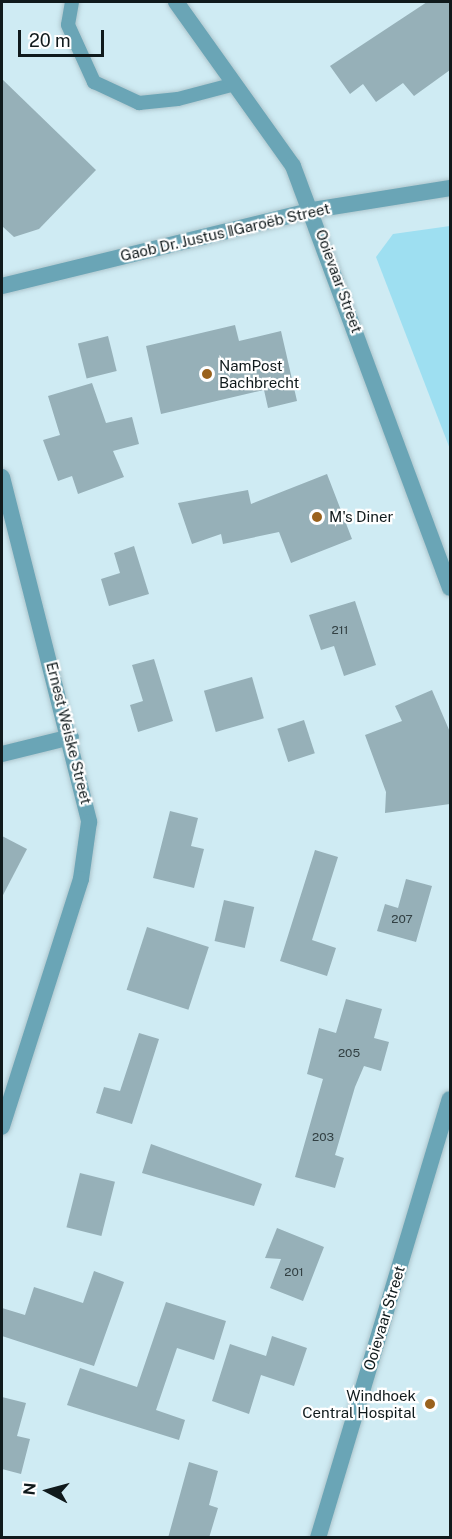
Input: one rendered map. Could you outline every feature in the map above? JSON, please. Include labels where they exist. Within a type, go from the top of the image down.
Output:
[{"type":"street","name":"Ooievaar Street","points":[[176,2],[293,166],[313,210],[450,588]]},
{"type":"street","name":"Gaob Dr. Justus ǁGaroëb Street","points":[[2,286],[313,210],[450,188]]},
{"type":"street","name":"Ernest Weiske Street","points":[[2,477],[87,798],[87,849],[2,1127]]},
{"type":"street","points":[[2,754],[71,737]]},
{"type":"street","name":"Ooievaar Street","points":[[318,1538],[450,1099]]},
{"type":"lane","points":[[72,2],[68,25],[94,82],[139,103],[178,99],[235,84]]},
{"type":"shaded area","points":[[450,226],[450,449],[376,257],[393,234]]},
{"type":"building","points":[[427,2],[450,2],[450,70],[414,96],[403,83],[376,102],[363,84],[350,94],[330,66]]},
{"type":"building","points":[[2,79],[96,170],[39,229],[14,237],[2,226]]},
{"type":"building","points":[[235,325],[239,341],[281,331],[297,401],[268,408],[264,390],[161,414],[146,346]]},
{"type":"building","points":[[108,336],[117,371],[87,378],[78,343]]},
{"type":"building","points":[[92,383],[106,423],[132,417],[139,444],[113,451],[124,477],[78,494],[72,476],[58,481],[43,440],[60,435],[48,396]]},
{"type":"building","points":[[327,474],[352,539],[291,563],[279,532],[223,544],[221,534],[192,544],[178,503],[248,490],[251,504]]},
{"type":"building","points":[[134,546],[149,594],[109,606],[101,579],[120,573],[114,553]]},
{"type":"building","points":[[355,601],[376,665],[344,676],[334,646],[321,650],[309,615]]},
{"type":"building","points":[[154,659],[173,721],[138,732],[130,705],[143,701],[132,665]]},
{"type":"building","points":[[252,677],[264,718],[216,732],[204,691]]},
{"type":"building","points":[[432,690],[450,732],[450,804],[385,813],[386,792],[365,735],[402,721],[395,706]]},
{"type":"building","points":[[304,720],[315,753],[288,762],[277,729]]},
{"type":"building","points":[[170,811],[198,818],[191,846],[204,849],[194,888],[153,878]]},
{"type":"building","points":[[2,836],[27,849],[2,897]]},
{"type":"building","points":[[315,850],[338,857],[312,940],[336,948],[327,976],[280,961]]},
{"type":"building","points":[[406,879],[432,886],[416,942],[377,931],[385,904],[398,908]]},
{"type":"building","points":[[224,900],[254,907],[245,948],[215,941]]},
{"type":"building","points":[[147,927],[209,947],[188,1010],[127,990]]},
{"type":"building","points":[[346,999],[382,1009],[374,1038],[389,1042],[381,1071],[364,1066],[355,1087],[335,1155],[344,1158],[335,1188],[295,1177],[323,1079],[307,1074],[319,1028],[336,1033]]},
{"type":"building","points":[[139,1033],[159,1039],[132,1124],[96,1113],[104,1087],[120,1091]]},
{"type":"building","points":[[151,1144],[262,1184],[254,1206],[142,1173]]},
{"type":"building","points":[[80,1173],[115,1182],[101,1236],[66,1227]]},
{"type":"building","points":[[277,1228],[324,1247],[303,1301],[270,1288],[281,1259],[265,1258]]},
{"type":"building","points":[[94,1271],[124,1282],[94,1366],[2,1336],[2,1308],[25,1315],[34,1287],[83,1303]]},
{"type":"building","points":[[166,1302],[226,1321],[214,1360],[177,1348],[156,1410],[185,1420],[179,1440],[67,1405],[80,1368],[137,1387]]},
{"type":"building","points":[[272,1336],[307,1348],[294,1386],[261,1375],[249,1414],[212,1401],[230,1344],[266,1356]]},
{"type":"building","points":[[2,1397],[26,1403],[17,1436],[30,1439],[21,1474],[2,1469]]},
{"type":"building","points":[[189,1462],[218,1471],[209,1505],[218,1508],[209,1538],[168,1538]]},
{"type":"place","name":"NamPost Bachbrecht","points":[[207,374]]},
{"type":"place","name":"M's Diner","points":[[317,517]]},
{"type":"place","name":"Windhoek Central Hospital","points":[[430,1404]]}]
